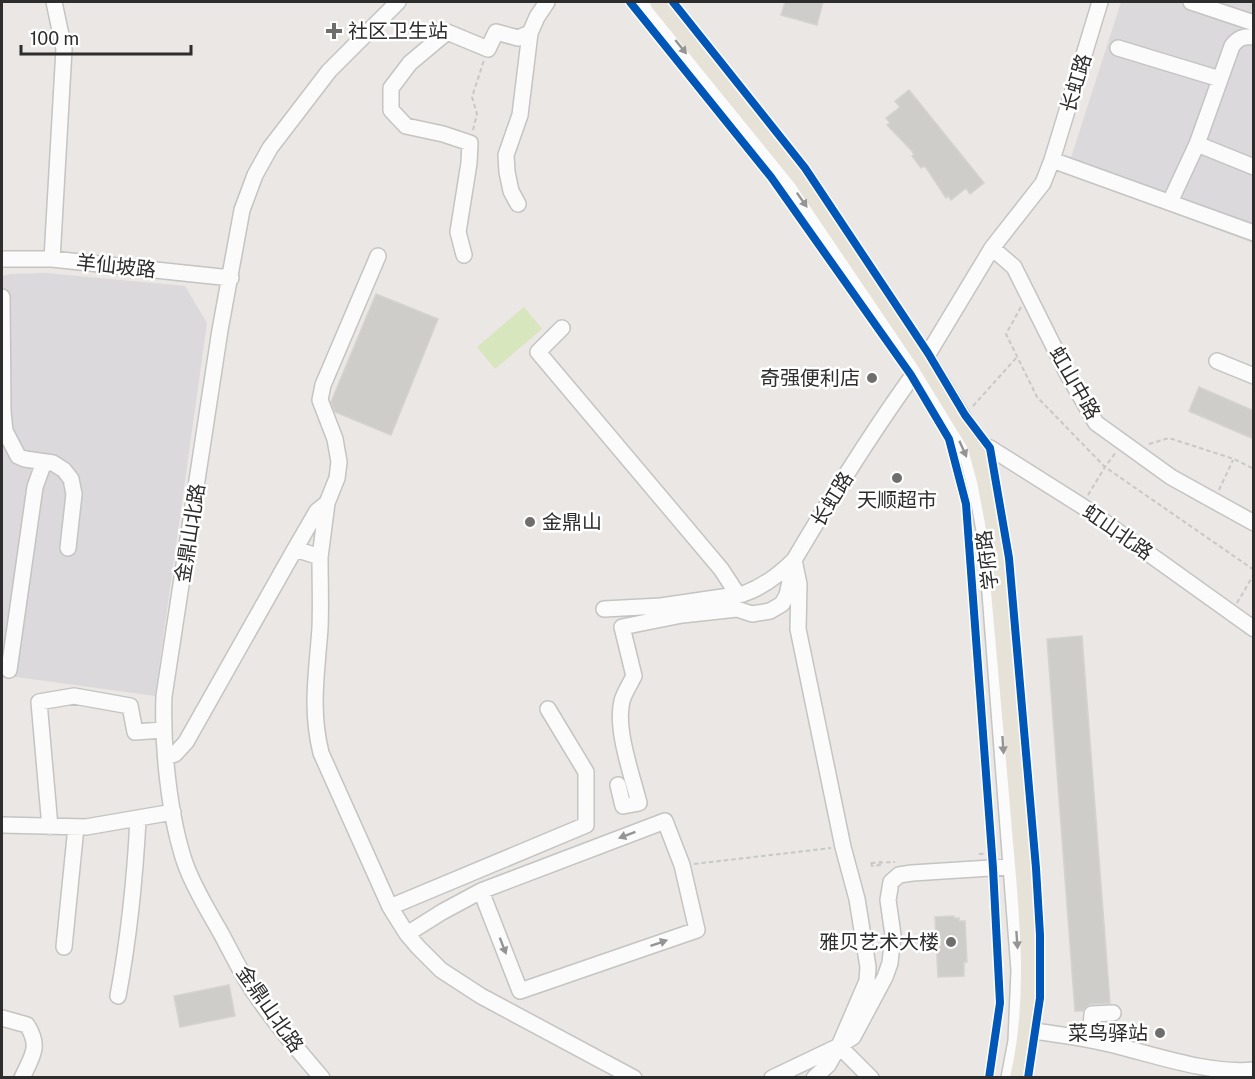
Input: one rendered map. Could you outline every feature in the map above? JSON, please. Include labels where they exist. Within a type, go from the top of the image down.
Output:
[{"type":"main road","name":"学府路","points":[[660,2],[802,177],[921,363],[976,444],[987,481],[994,523],[1019,866],[1030,959],[1031,994],[1028,1030],[1020,1077]]},
{"type":"street","points":[[40,2],[54,5],[64,49],[52,259]]},
{"type":"street","name":"金鼎山北路","points":[[322,1077],[252,990],[196,889],[185,862],[173,813],[163,730],[164,696],[220,330],[242,210],[255,175],[270,148],[329,71],[398,2]]},
{"type":"street","points":[[519,204],[511,191],[507,172],[507,155],[520,115],[530,33],[547,2]]},
{"type":"street","name":"学府路","points":[[644,2],[789,182],[921,363],[969,462],[986,542],[1019,866],[1019,1004],[1016,1041],[1009,1077]]},
{"type":"street","name":"长虹路","points":[[794,560],[992,248],[1043,183],[1100,2]]},
{"type":"street","points":[[1191,2],[1254,24]]},
{"type":"street","points":[[464,255],[458,232],[470,143],[444,134],[406,126],[391,110],[391,88],[410,63],[447,32],[488,49],[496,32],[518,38],[530,33]]},
{"type":"street","points":[[1170,202],[1197,144],[1232,46],[1238,39],[1245,36],[1254,37]]},
{"type":"street","points":[[1118,48],[1220,79]]},
{"type":"street","points":[[1197,144],[1254,167]]},
{"type":"street","points":[[1052,160],[1254,233]]},
{"type":"street","name":"虹山中路","points":[[992,248],[1014,267],[1067,373],[1096,423],[1171,477],[1254,523]]},
{"type":"street","points":[[378,256],[323,385],[320,400],[335,439],[339,462],[338,478],[327,502],[321,557],[320,627],[314,703],[315,730],[321,753],[390,907],[407,934],[441,970],[481,996],[634,1077]]},
{"type":"street","name":"羊仙坡路","points":[[2,259],[52,259],[231,278]]},
{"type":"street","points":[[2,297],[2,412],[5,431],[18,456],[53,464],[64,470],[71,478],[74,494],[68,548]]},
{"type":"street","points":[[562,328],[538,352],[720,569],[738,595]]},
{"type":"street","points":[[1217,361],[1254,376]]},
{"type":"street","name":"虹山北路","points":[[976,444],[990,448],[1082,506],[1254,629]]},
{"type":"street","points":[[9,670],[35,487],[44,462]]},
{"type":"street","points":[[166,757],[176,754],[186,742],[317,511],[327,502]]},
{"type":"street","points":[[295,549],[321,557]]},
{"type":"street","points":[[604,609],[661,606],[738,595],[754,590],[782,572],[794,560]]},
{"type":"street","points":[[618,785],[623,806],[639,804],[623,736],[622,700],[634,676],[622,627],[682,615],[737,609],[752,614],[770,611],[782,604],[787,595],[794,560]]},
{"type":"street","points":[[794,560],[799,584],[798,629],[843,847],[857,899],[868,967],[867,981],[839,1046],[828,1065],[814,1077]]},
{"type":"street","points":[[50,827],[39,702],[74,696],[118,703],[130,706],[135,732],[163,730]]},
{"type":"street","points":[[390,907],[586,825],[585,772],[548,710]]},
{"type":"street","points":[[2,825],[76,827],[173,813]]},
{"type":"street","points":[[118,996],[127,945],[138,819]]},
{"type":"street","points":[[407,934],[481,891],[665,820],[682,865],[697,930],[520,991],[481,891]]},
{"type":"street","points":[[64,947],[76,827]]},
{"type":"street","points":[[772,1077],[839,1046],[853,1037],[890,963],[893,935],[888,900],[891,882],[895,877],[903,874],[1019,866]]},
{"type":"street","points":[[1090,1040],[1092,1014],[1113,1013]]},
{"type":"street","points":[[2,1018],[27,1025],[35,1037],[34,1052],[22,1077]]},
{"type":"street","points":[[1028,1030],[1090,1040],[1213,1069],[1254,1070]]},
{"type":"street","points":[[839,1046],[871,1077]]},
{"type":"path","points":[[470,143],[477,114],[472,97],[488,49]]},
{"type":"path","points":[[972,406],[1017,357]]},
{"type":"path","points":[[1082,506],[1105,467],[1127,445],[1169,438],[1234,459],[1254,469]]},
{"type":"path","points":[[1215,501],[1234,459]]},
{"type":"path","points":[[1231,613],[1254,574]]},
{"type":"path","points":[[991,842],[993,868]]},
{"type":"path","points":[[682,865],[843,847]]},
{"type":"path","points":[[848,867],[880,861],[880,865],[872,866],[872,863],[890,861],[902,864]]},
{"type":"shaded area","points":[[1121,2],[1253,2],[1253,243],[1066,173]]},
{"type":"shaded area","points":[[46,273],[185,286],[207,323],[155,696],[2,675],[2,276]]},
{"type":"green space","points":[[524,307],[542,329],[495,369],[477,347]]},
{"type":"building","points":[[785,2],[823,2],[817,25],[781,15]]},
{"type":"building","points":[[909,90],[984,183],[970,194],[966,188],[951,200],[948,196],[946,198],[927,169],[924,166],[921,168],[912,156],[914,154],[911,150],[887,125],[890,123],[886,118],[900,107],[895,101]]},
{"type":"building","points":[[376,294],[438,319],[391,435],[335,412],[331,402]]},
{"type":"building","points":[[1199,387],[1254,411],[1254,439],[1189,411]]},
{"type":"building","points":[[1082,636],[1110,1003],[1091,1004],[1083,1011],[1075,1011],[1047,639]]},
{"type":"building","name":"雅贝艺术大楼","points":[[954,916],[954,918],[959,918],[959,921],[965,921],[967,962],[964,962],[964,976],[938,977],[935,917]]},
{"type":"building","points":[[229,985],[235,1016],[180,1027],[174,996]]},
{"type":"cycle path","points":[[630,2],[771,177],[911,375],[949,439],[966,504],[993,868],[1000,1003],[989,1078]]},
{"type":"cycle path","points":[[673,2],[805,168],[928,353],[965,415],[990,448],[1009,558],[1036,868],[1040,935],[1040,998],[1028,1078]]},
{"type":"place","name":"社区卫生站","points":[[334,31]]},
{"type":"place","name":"奇强便利店","points":[[872,378]]},
{"type":"place","name":"天顺超市","points":[[897,478]]},
{"type":"place","name":"金鼎山","points":[[530,522]]},
{"type":"place","name":"雅贝艺术大楼","points":[[951,942]]},
{"type":"place","name":"菜鸟驿站","points":[[1160,1033]]}]
